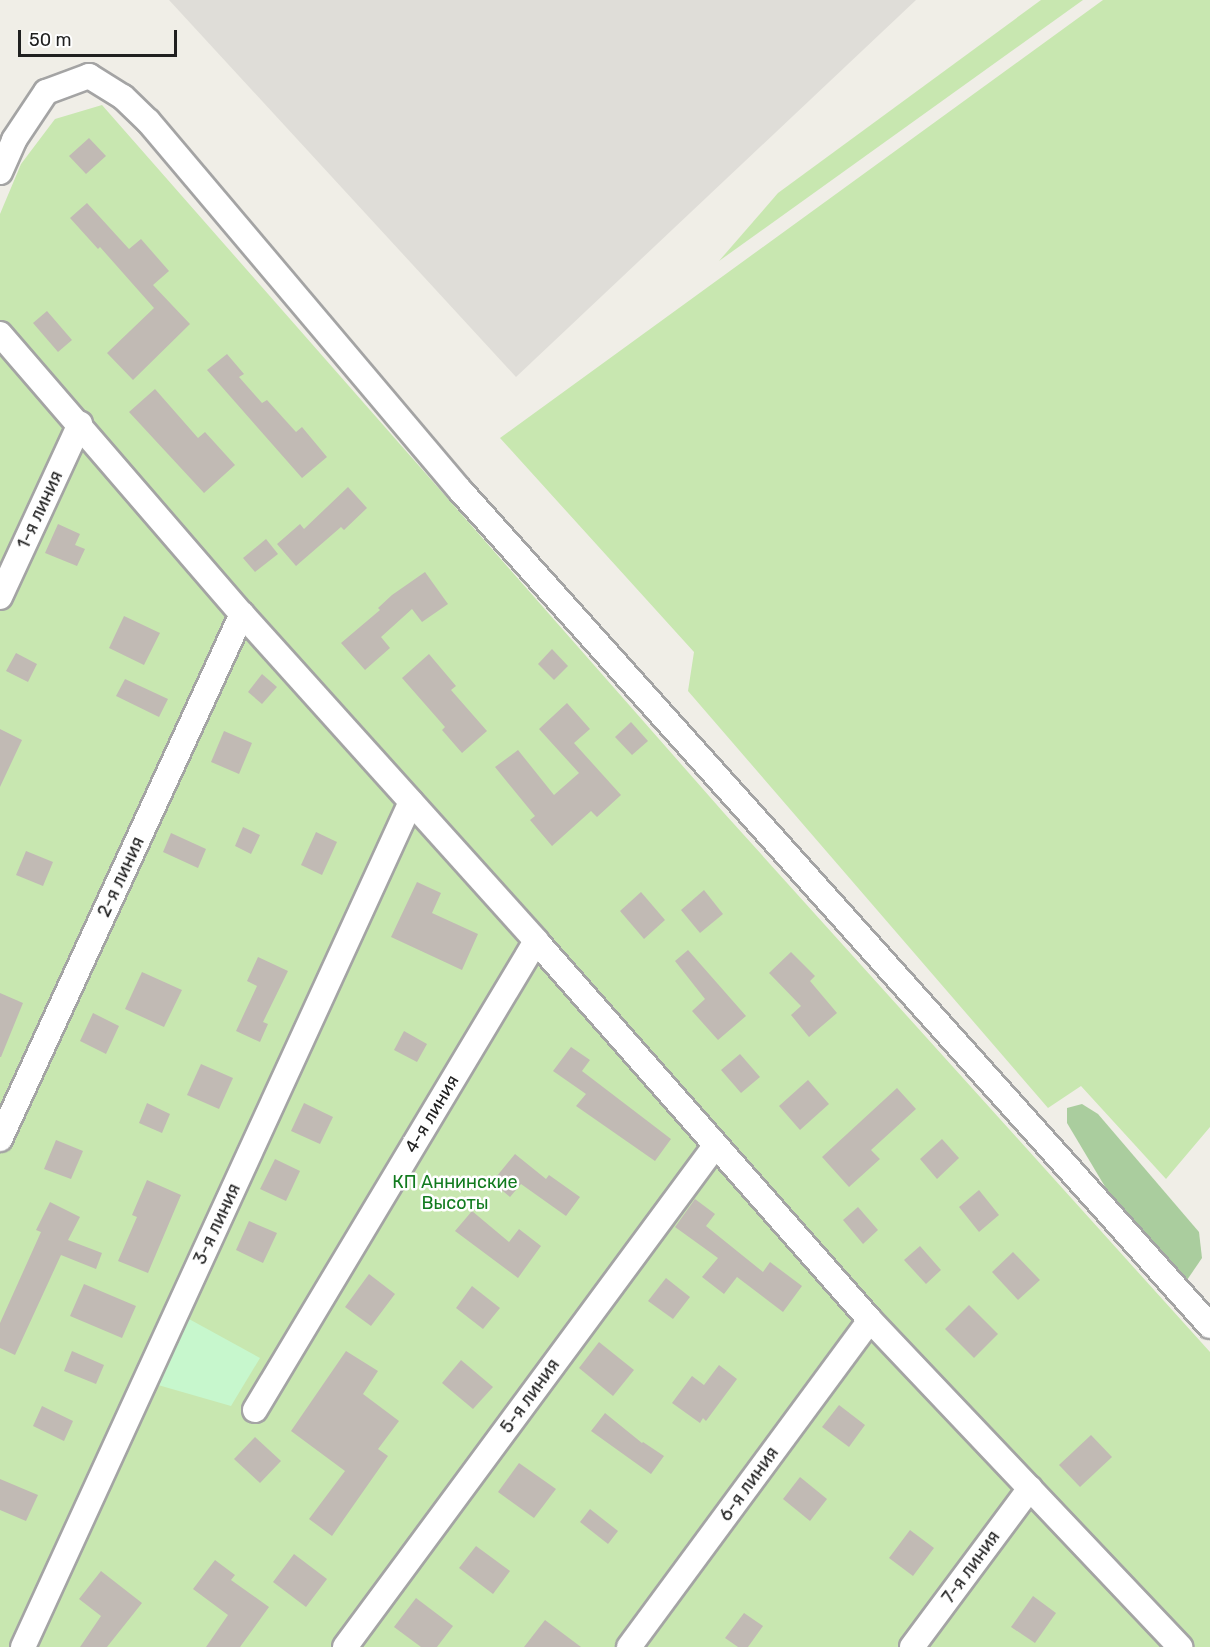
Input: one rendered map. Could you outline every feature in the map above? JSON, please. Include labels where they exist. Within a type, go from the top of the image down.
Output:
[{"type":"street","points":[[0,172],[14,140],[46,92],[89,75],[123,97],[148,122],[460,490],[1210,1326]]},
{"type":"street","points":[[0,334],[242,614],[536,941],[870,1320],[1180,1647]]},
{"type":"street","name":"1-я линия","points":[[0,597],[80,424]]},
{"type":"street","name":"2-я линия","points":[[0,1139],[242,614]]},
{"type":"street","name":"3-я линия","points":[[23,1647],[411,802]]},
{"type":"street","name":"4-я линия","points":[[255,1410],[536,941]]},
{"type":"street","name":"5-я линия","points":[[345,1647],[715,1146]]},
{"type":"street","name":"6-я линия","points":[[629,1647],[870,1320]]},
{"type":"street","name":"7-я линия","points":[[912,1647],[1030,1488]]},
{"type":"shaded area","points":[[169,0],[916,0],[516,377]]},
{"type":"green space","points":[[1041,0],[1083,0],[719,261],[778,193]]},
{"type":"green space","points":[[1103,0],[1210,0],[1210,1127],[1166,1179],[1081,1086],[1048,1108],[688,691],[694,652],[500,438]]},
{"type":"green space","name":"КП Аннинские Высоты","points":[[102,105],[724,813],[1210,1352],[1210,1647],[0,1647],[0,214],[21,164],[55,119]]},
{"type":"green space","points":[[1082,1104],[1098,1114],[1199,1232],[1202,1258],[1185,1283],[1107,1190],[1067,1123],[1067,1108]]},
{"type":"green space","points":[[189,1319],[260,1358],[231,1406],[158,1385]]},
{"type":"building","points":[[89,138],[106,156],[86,174],[69,156]]},
{"type":"building","points":[[87,203],[129,249],[141,239],[169,271],[153,285],[190,324],[133,380],[107,353],[154,308],[100,247],[98,249],[70,218]]},
{"type":"building","points":[[47,311],[72,340],[58,352],[33,323]]},
{"type":"building","points":[[227,354],[244,374],[239,377],[262,403],[267,400],[296,432],[302,427],[327,457],[302,478],[207,370]]},
{"type":"building","points":[[155,389],[198,438],[205,432],[235,465],[204,493],[129,412]]},
{"type":"building","points":[[348,487],[367,508],[344,530],[341,527],[296,566],[277,544],[300,524],[304,529]]},
{"type":"building","points":[[58,524],[80,534],[75,545],[85,549],[77,566],[45,553]]},
{"type":"building","points":[[266,539],[278,554],[255,572],[243,558]]},
{"type":"building","points":[[425,572],[448,604],[422,622],[412,609],[381,637],[390,648],[365,670],[341,643],[380,610],[378,608],[392,595]]},
{"type":"building","points":[[124,616],[160,633],[144,665],[109,648]]},
{"type":"building","points":[[552,649],[568,666],[554,680],[538,664]]},
{"type":"building","points":[[16,653],[37,664],[28,682],[6,671]]},
{"type":"building","points":[[429,654],[456,686],[451,690],[487,731],[462,753],[442,730],[445,727],[402,678]]},
{"type":"building","points":[[262,674],[277,687],[262,704],[248,692]]},
{"type":"building","points":[[125,679],[168,699],[159,717],[116,696]]},
{"type":"building","points":[[567,703],[590,729],[574,743],[621,795],[597,817],[591,811],[552,846],[530,820],[535,816],[495,767],[518,750],[554,795],[579,773],[539,729]]},
{"type":"building","points":[[631,722],[648,741],[632,755],[615,737]]},
{"type":"building","points":[[0,729],[22,740],[0,787]]},
{"type":"building","points":[[224,731],[252,743],[239,774],[211,762]]},
{"type":"building","points":[[243,827],[260,835],[251,854],[235,846]]},
{"type":"building","points":[[316,832],[337,842],[322,875],[301,865]]},
{"type":"building","points":[[171,833],[206,849],[198,868],[163,852]]},
{"type":"building","points":[[26,851],[53,862],[43,886],[16,875]]},
{"type":"building","points":[[417,882],[441,893],[432,913],[478,934],[462,970],[391,937]]},
{"type":"building","points":[[704,890],[723,914],[700,933],[681,910]]},
{"type":"building","points":[[641,892],[665,920],[644,939],[620,911]]},
{"type":"building","points":[[688,950],[746,1016],[718,1040],[692,1011],[705,999],[675,961]]},
{"type":"building","points":[[791,952],[815,976],[810,981],[837,1013],[809,1037],[791,1015],[801,1006],[769,973]]},
{"type":"building","points":[[258,957],[288,971],[263,1022],[268,1024],[260,1042],[236,1031],[257,986],[247,981]]},
{"type":"building","points":[[142,972],[182,990],[164,1027],[125,1009]]},
{"type":"building","points":[[0,993],[23,1003],[1,1057],[0,1057]]},
{"type":"building","points":[[93,1013],[119,1026],[106,1054],[80,1041]]},
{"type":"building","points":[[404,1031],[427,1044],[417,1062],[394,1050]]},
{"type":"building","points":[[571,1047],[590,1060],[582,1071],[671,1139],[655,1161],[576,1106],[586,1094],[553,1071]]},
{"type":"building","points":[[740,1054],[760,1077],[741,1093],[721,1070]]},
{"type":"building","points":[[201,1064],[233,1078],[219,1109],[187,1095]]},
{"type":"building","points":[[808,1080],[829,1104],[800,1130],[779,1106]]},
{"type":"building","points":[[897,1088],[916,1109],[871,1150],[880,1159],[849,1187],[822,1157]]},
{"type":"building","points":[[147,1103],[170,1114],[162,1133],[139,1123]]},
{"type":"building","points":[[304,1103],[333,1117],[320,1144],[291,1131]]},
{"type":"building","points":[[942,1139],[959,1158],[937,1179],[920,1159]]},
{"type":"building","points":[[56,1140],[83,1151],[71,1179],[44,1169]]},
{"type":"building","points":[[515,1154],[546,1179],[549,1175],[580,1197],[566,1216],[521,1184],[510,1197],[492,1182]]},
{"type":"building","points":[[275,1159],[300,1171],[286,1201],[260,1189]]},
{"type":"building","points":[[147,1180],[181,1195],[148,1273],[118,1261],[137,1217],[132,1215]]},
{"type":"building","points":[[979,1190],[999,1215],[979,1232],[959,1207]]},
{"type":"building","points":[[695,1199],[715,1214],[706,1226],[763,1272],[770,1262],[802,1286],[783,1312],[737,1277],[724,1294],[702,1277],[718,1258],[675,1227]]},
{"type":"building","points":[[50,1202],[80,1217],[68,1240],[102,1253],[96,1269],[61,1255],[15,1355],[0,1348],[0,1323],[41,1232],[36,1230]]},
{"type":"building","points":[[858,1207],[878,1230],[863,1244],[843,1220]]},
{"type":"building","points":[[472,1211],[509,1242],[519,1229],[541,1246],[518,1278],[455,1231]]},
{"type":"building","points":[[249,1221],[277,1233],[263,1263],[236,1250]]},
{"type":"building","points":[[920,1246],[941,1270],[926,1284],[904,1260]]},
{"type":"building","points":[[1013,1252],[1040,1280],[1018,1300],[992,1272]]},
{"type":"building","points":[[369,1274],[395,1294],[371,1326],[345,1307]]},
{"type":"building","points":[[666,1278],[690,1297],[673,1319],[648,1301]]},
{"type":"building","points":[[84,1284],[136,1306],[122,1338],[70,1316]]},
{"type":"building","points":[[472,1286],[500,1308],[483,1329],[456,1308]]},
{"type":"building","points":[[969,1305],[998,1334],[974,1358],[945,1329]]},
{"type":"building","points":[[599,1342],[634,1370],[613,1396],[579,1368]]},
{"type":"building","points":[[72,1351],[104,1365],[96,1384],[64,1371]]},
{"type":"building","points":[[346,1351],[378,1371],[363,1394],[399,1421],[378,1449],[388,1456],[332,1536],[309,1519],[345,1471],[291,1431]]},
{"type":"building","points":[[461,1360],[493,1387],[473,1409],[442,1383]]},
{"type":"building","points":[[719,1365],[737,1379],[706,1421],[703,1418],[700,1423],[672,1403],[692,1376],[704,1385]]},
{"type":"building","points":[[839,1405],[865,1425],[849,1447],[822,1427]]},
{"type":"building","points":[[42,1406],[73,1421],[64,1441],[33,1426]]},
{"type":"building","points":[[605,1413],[642,1443],[664,1456],[651,1474],[591,1431]]},
{"type":"building","points":[[1091,1435],[1112,1457],[1080,1487],[1059,1465]]},
{"type":"building","points":[[255,1437],[281,1461],[260,1483],[234,1459]]},
{"type":"building","points":[[519,1463],[556,1489],[534,1518],[498,1492]]},
{"type":"building","points":[[800,1477],[827,1499],[810,1521],[783,1499]]},
{"type":"building","points":[[0,1479],[38,1495],[26,1521],[0,1510]]},
{"type":"building","points":[[590,1509],[618,1531],[608,1544],[580,1522]]},
{"type":"building","points":[[910,1530],[934,1548],[913,1576],[889,1558]]},
{"type":"building","points":[[476,1546],[510,1571],[493,1594],[459,1568]]},
{"type":"building","points":[[294,1554],[327,1579],[306,1607],[273,1582]]},
{"type":"building","points":[[215,1560],[235,1575],[231,1580],[269,1607],[240,1647],[206,1647],[228,1615],[193,1589]]},
{"type":"building","points":[[101,1571],[142,1603],[107,1647],[80,1647],[101,1616],[79,1599]]},
{"type":"building","points":[[1033,1596],[1056,1613],[1035,1643],[1011,1627]]},
{"type":"building","points":[[416,1598],[453,1626],[437,1647],[421,1647],[394,1627]]},
{"type":"building","points":[[744,1613],[763,1626],[748,1647],[738,1647],[725,1638]]},
{"type":"building","points":[[545,1620],[581,1647],[524,1647]]}]
